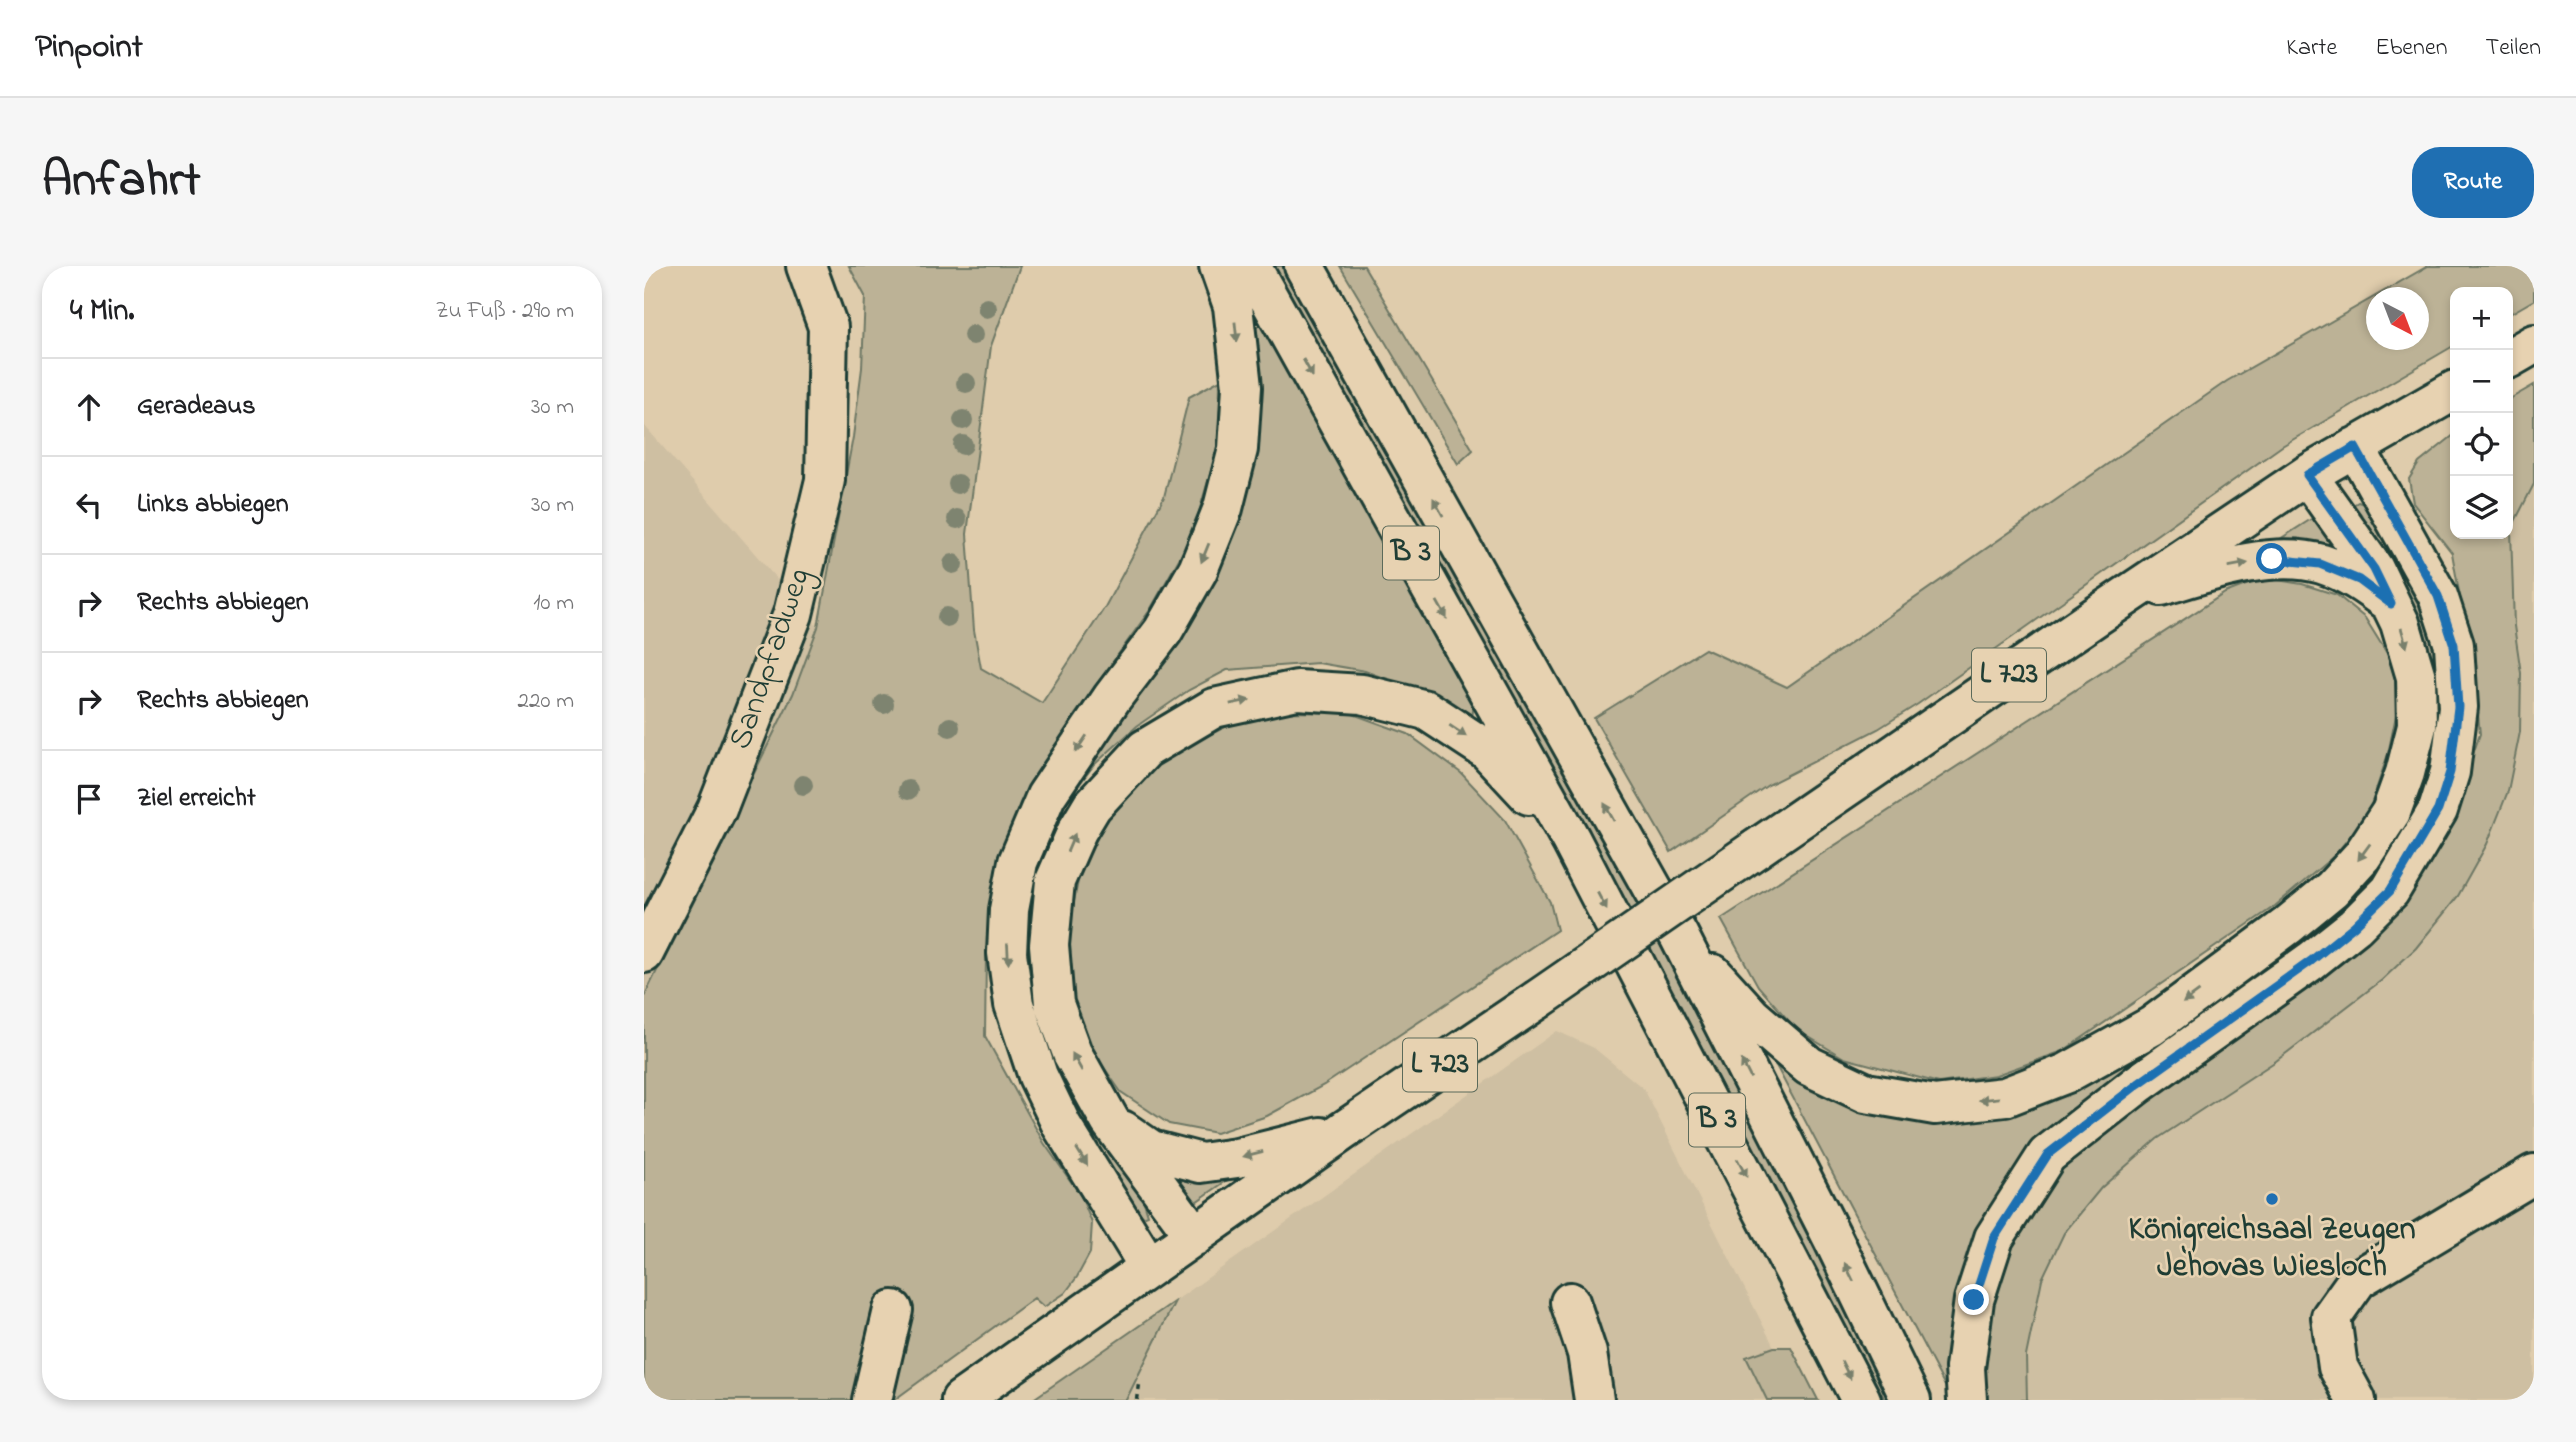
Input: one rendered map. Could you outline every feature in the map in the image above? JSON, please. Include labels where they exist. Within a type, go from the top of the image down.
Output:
[{"type":"main road","name":"Sandpfadweg","points":[[644,953],[717,809],[793,614],[825,480],[828,327],[806,266]]},
{"type":"main road","points":[[1149,1267],[1062,1126],[1038,1076],[1014,1004],[1007,953],[1009,910],[1018,862],[1046,796],[1112,698],[1163,631],[1198,570],[1223,508],[1238,449],[1242,387],[1233,306],[1219,266]]},
{"type":"main road","name":"B 3","points":[[1251,266],[1571,841],[1861,1400]]},
{"type":"main road","name":"B 3","points":[[1304,266],[1679,936],[1833,1239],[1911,1400]]},
{"type":"main road","points":[[2513,356],[2534,344]]},
{"type":"main road","name":"L 723","points":[[961,1400],[1343,1131],[2126,596],[2307,475],[2450,393]]},
{"type":"main road","points":[[1967,1400],[1965,1368],[1974,1300],[1994,1238],[2048,1154],[2138,1084],[2311,961],[2354,926],[2390,891],[2438,810],[2450,772],[2458,707],[2454,645],[2438,596],[2355,447]]},
{"type":"main road","points":[[1679,936],[1752,1017],[1809,1066],[1866,1093],[1935,1105],[2005,1097],[2067,1073],[2162,1018],[2287,926],[2332,889],[2362,856],[2391,812],[2405,773],[2417,726],[2416,677],[2400,624],[2374,569],[2307,475]]},
{"type":"main road","points":[[2126,596],[2224,568],[2272,559],[2320,564],[2359,580],[2391,604]]},
{"type":"main road","points":[[1195,1236],[1110,1121],[1072,1053],[1054,1004],[1049,945],[1055,881],[1077,831],[1092,806],[1145,749],[1214,708],[1297,690],[1362,694],[1426,710],[1487,750],[1571,841]]},
{"type":"main road","points":[[1110,1121],[1151,1150],[1200,1163],[1237,1158],[1343,1131]]},
{"type":"main road","points":[[2356,1400],[2338,1367],[2331,1317],[2358,1279],[2534,1174]]},
{"type":"main road","points":[[1570,1302],[1587,1353],[1594,1400]]},
{"type":"main road","points":[[872,1400],[893,1310]]},
{"type":"path","points":[[1137,1400],[1139,1384]]},
{"type":"shaded area","points":[[849,266],[1020,266],[991,346],[967,534],[974,630],[981,668],[1042,703],[1105,607],[1164,497],[1189,397],[1220,380],[1219,443],[1192,536],[1150,610],[1074,716],[1020,803],[994,888],[986,954],[985,1036],[1044,1143],[1081,1196],[1092,1223],[1090,1253],[1065,1293],[1044,1307],[1034,1298],[894,1400],[644,1400],[644,997],[793,694],[818,627],[853,437],[862,368],[865,296]]},
{"type":"shaded area","points":[[1268,266],[1290,266],[1675,962],[1898,1400],[1885,1400],[1432,556]]},
{"type":"shaded area","points":[[1340,266],[1364,266],[1473,450],[1458,464]]},
{"type":"shaded area","points":[[2428,266],[2534,266],[2534,300],[2513,312],[2513,287],[2450,287],[2450,348],[2282,446],[1918,704],[1878,729],[1768,785],[1671,852],[1594,718],[1705,649],[1787,687],[2227,381],[2366,301],[2366,350],[2429,350],[2429,287],[2391,287]]},
{"type":"shaded area","points":[[1266,321],[1474,698],[1472,722],[1431,696],[1365,671],[1318,663],[1227,670],[1189,690],[1137,726],[1094,765],[1069,798],[1046,841],[1029,901],[1025,962],[1036,1020],[1054,1069],[1143,1199],[1148,1215],[1143,1217],[1080,1134],[1027,1021],[1017,914],[1059,794],[1224,549],[1253,475],[1254,359],[1251,330]]},
{"type":"shaded area","points":[[2534,385],[2534,484],[2513,525],[2513,413],[2513,397]]},
{"type":"shaded area","points":[[644,425],[818,627],[793,694],[644,997]]},
{"type":"shaded area","points":[[2450,438],[2450,539],[2511,539],[2514,626],[2521,673],[2520,732],[2508,791],[2487,844],[2458,896],[2416,948],[2382,980],[2276,1061],[2157,1139],[2101,1188],[2064,1233],[2042,1279],[2026,1356],[2027,1400],[1984,1400],[1984,1362],[1992,1289],[2027,1217],[2069,1153],[2382,923],[2426,872],[2453,812],[2480,734],[2474,675],[2452,553],[2413,503],[2409,479],[2419,463]]},
{"type":"shaded area","points":[[2534,484],[2534,1400],[2027,1400],[2026,1356],[2042,1279],[2064,1233],[2101,1188],[2157,1139],[2276,1061],[2382,980],[2416,948],[2458,896],[2487,844],[2521,673],[2514,626],[2513,525]]},
{"type":"shaded area","points":[[2358,502],[2364,504],[2383,530],[2406,572],[2435,643],[2445,699],[2439,766],[2419,822],[2348,917],[2052,1133],[1951,1382],[1945,1386],[1771,1056],[1953,1122],[2281,954],[2429,738],[2354,511],[2353,505]]},
{"type":"shaded area","points":[[2316,516],[2348,564],[2269,546]]},
{"type":"shaded area","points":[[2264,578],[2302,584],[2337,595],[2365,618],[2388,655],[2400,696],[2388,754],[2368,814],[2335,855],[2275,906],[2063,1051],[1996,1075],[1939,1083],[1844,1058],[1797,1030],[1758,986],[1721,919],[2225,593]]},
{"type":"shaded area","points":[[1284,712],[1350,713],[1408,734],[1461,773],[1505,820],[1550,902],[1557,930],[1324,1085],[1267,1116],[1216,1133],[1169,1124],[1121,1092],[1089,1046],[1071,1000],[1066,941],[1078,881],[1098,836],[1121,798],[1155,767],[1181,749],[1233,723]]},
{"type":"shaded area","points":[[1557,1031],[1594,1048],[1644,1089],[1774,1347],[1746,1357],[1767,1400],[1126,1400],[1175,1301]]},
{"type":"shaded area","points":[[1255,1161],[1187,1208],[1154,1163]]},
{"type":"shaded area","points":[[1175,1301],[1126,1400],[1032,1400]]},
{"type":"shaded area","points":[[1774,1347],[1791,1347],[1818,1400],[1767,1400],[1746,1357]]},
{"type":"place","name":"Königreichsaal Zeugen Jehovas Wiesloch","points":[[2272,1199]]},
{"type":"route","points":[[1974,1300],[1994,1238],[2048,1154],[2138,1084],[2311,961],[2354,926],[2390,891],[2438,810],[2450,772],[2458,707],[2454,645],[2438,596],[2355,447],[2307,475],[2374,569],[2391,604],[2359,580],[2320,564],[2272,559]]}]
